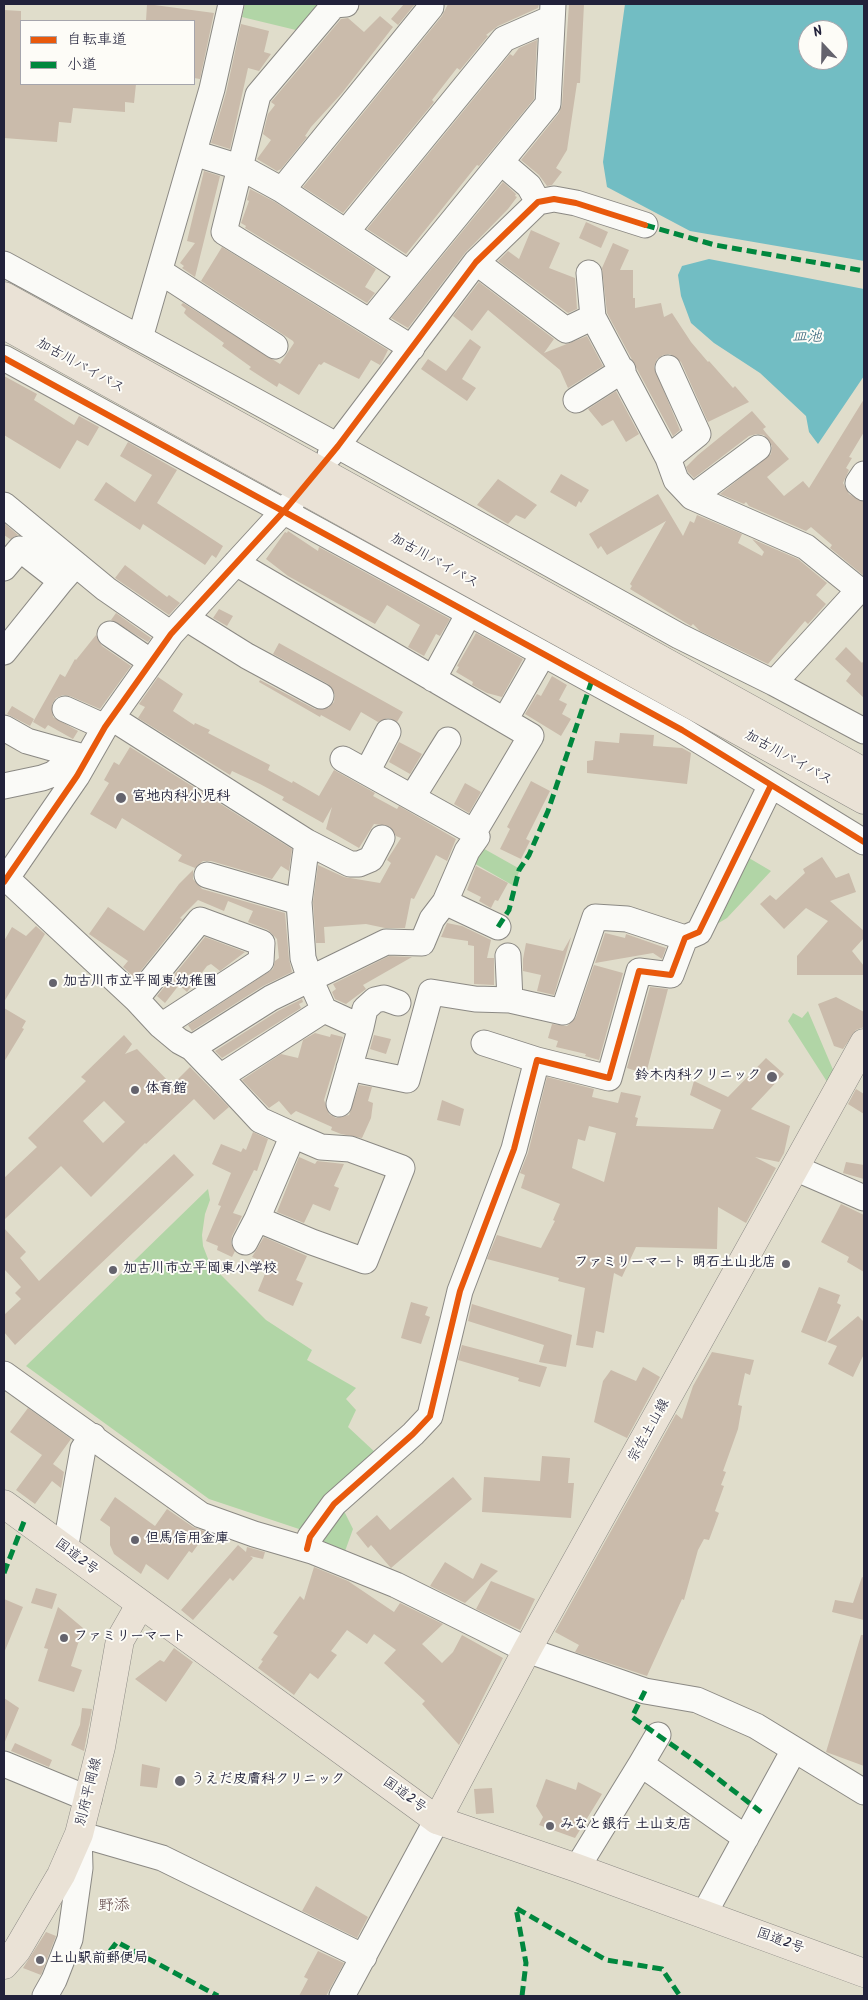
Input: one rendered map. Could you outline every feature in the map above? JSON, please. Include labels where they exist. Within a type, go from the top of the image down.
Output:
[{"type":"main road","name":"加古川バイパス","points":[[4,296],[864,772]]},
{"type":"main road","name":"加古川バイパス","points":[[4,325],[864,800]]},
{"type":"main road","name":"宗佐土山線","points":[[437,1820],[527,1650],[864,1043]]},
{"type":"main road","name":"国道2号","points":[[4,1504],[437,1820],[577,1868],[864,1973]]},
{"type":"main road","name":"別府平岡線","points":[[4,1965],[17,1950],[61,1875],[79,1834],[101,1747],[120,1640],[140,1605]]},
{"type":"street","points":[[140,338],[161,272],[212,89],[231,4]]},
{"type":"street","points":[[346,4],[334,5],[258,95],[242,168],[224,232],[412,348]]},
{"type":"street","points":[[282,190],[431,7],[431,4]]},
{"type":"street","points":[[370,322],[408,273],[548,104],[552,11]]},
{"type":"street","points":[[347,231],[504,39],[552,11]]},
{"type":"street","points":[[194,153],[242,168],[282,190],[347,231],[408,273]]},
{"type":"street","points":[[500,162],[529,186],[538,202]]},
{"type":"street","points":[[334,451],[476,262],[538,202],[554,199],[576,202],[645,224]]},
{"type":"street","points":[[476,262],[566,330],[593,317]]},
{"type":"street","points":[[4,264],[140,338],[334,451],[679,636],[774,683],[864,731]]},
{"type":"street","points":[[161,272],[275,346]]},
{"type":"street","points":[[589,273],[593,317],[623,370],[668,458],[676,480],[692,498],[806,547],[858,590],[774,683]]},
{"type":"street","points":[[4,358],[288,506],[468,615],[682,730],[864,842]]},
{"type":"street","points":[[668,368],[698,434],[668,458]]},
{"type":"street","points":[[576,400],[623,370]]},
{"type":"street","points":[[692,498],[758,448]]},
{"type":"street","points":[[864,474],[858,483],[864,488]]},
{"type":"street","points":[[4,505],[68,573]]},
{"type":"street","points":[[258,1219],[312,1242],[365,1261],[402,1168],[350,1149],[322,1147],[260,1120],[192,1048],[179,1041],[161,1026],[136,999],[5,880],[87,758],[108,722],[179,626],[288,506]]},
{"type":"street","points":[[4,568],[20,549],[179,626],[248,656],[321,696]]},
{"type":"street","points":[[236,563],[531,736],[474,832]]},
{"type":"street","points":[[4,652],[68,573]]},
{"type":"street","points":[[433,679],[468,615]]},
{"type":"street","points":[[110,634],[152,662]]},
{"type":"street","points":[[505,720],[543,654]]},
{"type":"street","points":[[65,709],[108,722],[307,842],[350,864],[360,864],[371,859],[382,838]]},
{"type":"street","points":[[4,728],[27,741],[87,758]]},
{"type":"street","points":[[367,772],[388,732]]},
{"type":"street","points":[[413,796],[448,740]]},
{"type":"street","points":[[4,786],[42,778],[53,774],[70,761],[87,758]]},
{"type":"street","points":[[192,1048],[271,998],[310,979],[357,944],[386,942],[422,943],[432,919],[445,902],[468,851],[477,837],[474,832],[413,796],[343,759]]},
{"type":"street","points":[[349,1068],[407,1080],[431,992],[475,999],[510,1000],[563,1012],[595,917],[627,919],[685,938],[699,932],[772,785]]},
{"type":"street","points":[[307,842],[299,902],[303,958],[324,1010],[361,1027]]},
{"type":"street","points":[[207,875],[299,902]]},
{"type":"street","points":[[445,902],[498,927]]},
{"type":"street","points":[[136,999],[200,920],[262,943],[261,961],[161,1026]]},
{"type":"street","points":[[484,1044],[537,1060],[609,1078],[639,971],[671,975],[685,938]]},
{"type":"street","points":[[508,956],[510,1000]]},
{"type":"street","points":[[339,1104],[365,1009],[375,1000],[384,998],[398,1003]]},
{"type":"street","points":[[220,1077],[324,1010]]},
{"type":"street","points":[[307,1549],[310,1537],[334,1504],[413,1434],[430,1416],[460,1292],[514,1149],[537,1060]]},
{"type":"street","points":[[245,1242],[258,1219],[293,1135]]},
{"type":"street","points":[[795,1168],[864,1198]]},
{"type":"street","points":[[4,1374],[201,1515],[254,1534],[307,1549],[407,1589],[527,1650],[645,1691],[697,1700],[756,1726],[864,1792]]},
{"type":"street","points":[[65,1550],[83,1449],[93,1436]]},
{"type":"street","points":[[577,1868],[658,1735]]},
{"type":"street","points":[[704,1914],[794,1750]]},
{"type":"street","points":[[4,1764],[89,1799]]},
{"type":"street","points":[[641,1764],[746,1838]]},
{"type":"street","points":[[342,1996],[437,1820]]},
{"type":"street","points":[[45,1996],[54,1980],[70,1939],[80,1868],[79,1834],[162,1858],[364,1957]]},
{"type":"green space","points":[[245,4],[321,4],[300,31],[242,17]]},
{"type":"green space","points":[[479,846],[520,869],[514,886],[472,862]]},
{"type":"green space","points":[[749,858],[771,871],[727,918],[707,930]]},
{"type":"green space","points":[[808,1011],[837,1079],[831,1088],[788,1021],[793,1013],[802,1018]]},
{"type":"green space","points":[[208,1189],[210,1200],[205,1214],[202,1235],[203,1246],[210,1264],[266,1320],[312,1350],[307,1360],[356,1388],[346,1399],[356,1410],[348,1427],[377,1454],[305,1531],[209,1499],[26,1366]]},
{"type":"green space","points":[[342,1507],[353,1529],[344,1554],[315,1541]]},
{"type":"water","points":[[625,4],[864,4],[864,261],[690,231],[607,187],[603,162]]},
{"type":"water","name":"皿池","points":[[709,259],[864,289],[864,376],[818,444],[809,432],[806,416],[760,373],[714,343],[691,323],[681,296],[678,275],[682,266]]},
{"type":"building","points":[[147,4],[214,13],[200,79],[195,78],[195,20],[146,20]]},
{"type":"building","points":[[404,4],[415,4],[398,25],[391,19]]},
{"type":"building","points":[[448,4],[539,4],[538,8],[498,26],[486,35],[488,36],[460,70],[457,68],[432,100],[434,102],[343,213],[303,187],[442,16]]},
{"type":"building","points":[[569,4],[584,4],[580,83],[577,83],[567,150],[556,168],[562,172],[552,185],[547,186],[539,175],[521,160],[559,113],[562,105]]},
{"type":"building","points":[[4,10],[21,11],[20,85],[136,85],[134,103],[125,102],[125,112],[73,108],[71,123],[59,122],[57,142],[4,138]]},
{"type":"building","points":[[380,16],[393,27],[342,93],[311,127],[305,136],[307,137],[281,169],[277,171],[257,159],[271,140],[263,134],[268,114],[275,105],[271,102],[341,19],[348,18],[364,32]]},
{"type":"building","points":[[241,24],[269,31],[264,52],[271,54],[259,71],[248,68],[230,149],[211,143],[226,93]]},
{"type":"building","points":[[537,40],[534,99],[479,166],[477,165],[406,254],[367,229],[510,54],[513,56],[519,48]]},
{"type":"building","points":[[204,171],[220,176],[195,277],[182,268],[184,266],[180,263],[195,243],[187,241]]},
{"type":"building","points":[[503,182],[517,197],[508,209],[465,253],[408,328],[391,318]]},
{"type":"building","points":[[250,189],[275,202],[376,269],[365,287],[375,293],[367,303],[245,228],[246,226],[241,223],[249,201],[247,200]]},
{"type":"building","points":[[586,222],[608,232],[601,248],[579,238]]},
{"type":"building","points":[[531,230],[560,243],[549,268],[575,278],[577,309],[568,313],[498,261],[508,251],[519,259]]},
{"type":"building","points":[[613,243],[629,250],[620,270],[633,270],[635,308],[661,303],[664,317],[672,313],[691,342],[708,362],[733,388],[735,386],[749,402],[708,422],[681,362],[670,354],[663,355],[657,359],[654,367],[680,430],[673,436],[607,313],[602,268]]},
{"type":"building","points":[[222,247],[388,350],[380,365],[371,360],[359,379],[324,362],[321,365],[319,364],[299,395],[279,383],[277,387],[249,369],[251,367],[222,346],[224,343],[188,317],[184,313],[186,309],[181,305],[183,303],[280,364],[294,343],[293,341],[201,281]]},
{"type":"building","points":[[479,282],[554,339],[544,353],[587,336],[603,366],[568,388],[560,370],[488,310],[472,331],[453,316]]},
{"type":"building","points":[[470,339],[481,347],[462,379],[476,388],[467,401],[421,369],[428,359],[446,371]]},
{"type":"building","points":[[4,376],[37,394],[34,400],[74,425],[79,416],[99,427],[88,446],[77,440],[60,469],[4,435]]},
{"type":"building","points":[[616,391],[639,434],[626,442],[613,420],[602,426],[588,409]]},
{"type":"building","points":[[864,399],[864,432],[849,457],[852,458],[846,468],[849,470],[843,483],[849,494],[864,502],[864,576],[830,548],[832,545],[811,527],[806,531],[749,506],[746,502],[744,504],[720,494],[771,454],[772,446],[764,435],[749,436],[694,478],[686,467],[752,411],[766,427],[763,429],[766,433],[789,459],[767,477],[784,496],[803,481],[809,488]]},
{"type":"building","points":[[128,442],[177,470],[157,503],[223,546],[216,558],[212,555],[205,565],[143,524],[140,530],[94,500],[106,482],[135,502],[152,475],[120,456]]},
{"type":"building","points":[[561,474],[589,490],[581,503],[579,501],[576,507],[550,492]]},
{"type":"building","points":[[498,479],[537,505],[525,519],[516,515],[508,524],[477,505]]},
{"type":"building","points":[[658,494],[683,536],[690,521],[694,523],[697,515],[742,534],[738,543],[762,556],[764,552],[752,539],[798,559],[827,583],[816,595],[826,604],[808,624],[805,621],[768,664],[700,631],[693,624],[691,626],[630,589],[632,586],[630,584],[666,521],[607,555],[601,546],[598,549],[589,534]]},
{"type":"building","points":[[4,523],[18,535],[10,539],[4,535]]},
{"type":"building","points":[[288,531],[318,551],[319,547],[450,619],[440,636],[436,634],[424,656],[408,647],[420,625],[387,605],[375,624],[288,576],[266,559],[285,532],[287,533]]},
{"type":"building","points":[[125,565],[167,597],[169,595],[180,603],[169,615],[115,578]]},
{"type":"building","points":[[219,609],[233,616],[227,626],[213,618]]},
{"type":"building","points":[[116,613],[151,638],[148,642],[111,620]]},
{"type":"building","points":[[476,633],[523,659],[502,697],[487,693],[472,685],[473,682],[456,672],[459,667],[457,666]]},
{"type":"building","points":[[96,635],[102,646],[131,666],[100,709],[70,696],[63,695],[56,698],[52,704],[53,717],[78,731],[73,739],[48,725],[45,729],[33,722],[60,674],[65,677],[75,659]]},
{"type":"building","points":[[279,643],[403,712],[397,722],[388,718],[378,722],[361,712],[350,731],[321,715],[320,717],[259,682],[260,680],[315,709],[328,708],[334,702],[335,695],[328,684],[273,654]]},
{"type":"building","points":[[846,647],[862,663],[864,660],[864,698],[846,681],[851,674],[835,659]]},
{"type":"building","points":[[552,676],[567,685],[559,700],[567,704],[562,714],[571,719],[561,736],[525,714],[537,694],[541,696]]},
{"type":"building","points":[[158,677],[183,694],[173,711],[194,725],[195,723],[210,730],[208,733],[270,765],[268,770],[292,783],[293,781],[319,796],[334,770],[375,793],[373,796],[397,809],[399,806],[456,839],[447,861],[436,855],[414,899],[411,898],[405,928],[385,928],[366,924],[324,927],[325,943],[316,943],[313,902],[318,865],[344,877],[380,883],[391,863],[387,860],[401,838],[396,836],[389,826],[374,824],[359,848],[326,829],[332,807],[323,823],[282,800],[284,797],[260,784],[232,771],[230,775],[138,718],[145,707],[139,704]]},
{"type":"building","points":[[12,706],[34,719],[30,726],[7,714]]},
{"type":"building","points":[[620,733],[654,735],[653,746],[682,748],[691,753],[687,784],[587,773],[587,761],[593,760],[595,741],[619,743]]},
{"type":"building","points":[[399,742],[422,754],[410,774],[389,762]]},
{"type":"building","points":[[130,747],[292,849],[289,871],[281,866],[272,879],[211,861],[203,861],[193,870],[195,868],[178,861],[182,855],[122,818],[116,829],[90,814],[109,783],[104,780],[114,762],[119,765]]},
{"type":"building","points":[[531,781],[550,791],[526,839],[530,841],[521,859],[500,849],[510,829],[507,827]]},
{"type":"building","points":[[465,783],[481,792],[469,813],[454,804]]},
{"type":"building","points":[[822,857],[836,878],[849,873],[856,892],[830,901],[864,931],[864,938],[852,951],[864,966],[864,975],[797,975],[797,956],[828,921],[806,908],[784,929],[760,904],[770,895],[776,900],[805,873],[803,869]]},
{"type":"building","points":[[476,866],[508,883],[498,901],[495,900],[491,908],[479,901],[481,897],[467,890]]},
{"type":"building","points":[[193,870],[193,879],[202,889],[285,913],[292,972],[263,986],[192,1031],[188,1025],[273,969],[275,961],[279,958],[277,939],[268,930],[248,922],[253,911],[228,901],[224,911],[198,900],[180,918],[182,919],[135,978],[123,967],[128,961],[89,934],[108,907],[144,931],[179,884]]},
{"type":"building","points":[[447,923],[462,926],[491,940],[487,958],[494,958],[494,985],[474,984],[474,946],[468,945],[468,941],[441,937]]},
{"type":"building","points":[[36,926],[45,934],[4,1002],[4,941],[12,927],[26,936]]},
{"type":"building","points":[[605,933],[625,938],[626,934],[666,948],[662,959],[653,953],[595,963]]},
{"type":"building","points":[[205,937],[245,952],[220,971],[211,964],[207,966],[187,992],[179,985],[165,1003],[157,996]]},
{"type":"building","points":[[571,937],[554,995],[537,991],[541,975],[523,971],[526,943],[563,951]]},
{"type":"building","points":[[389,956],[412,957],[363,985],[366,989],[346,1004],[335,999],[332,992],[336,989],[333,984]]},
{"type":"building","points":[[594,965],[623,973],[599,1060],[585,1056],[586,1054],[556,1047],[558,1041],[548,1038],[552,1024],[567,1026],[576,1017]]},
{"type":"building","points":[[650,987],[668,989],[646,1074],[627,1068]]},
{"type":"building","points":[[836,997],[864,1012],[864,1027],[856,1030],[843,1049],[834,1046],[818,1004]]},
{"type":"building","points":[[302,999],[303,1002],[299,1004],[301,1008],[222,1058],[215,1051],[278,1011]]},
{"type":"building","points":[[4,1008],[26,1021],[22,1028],[24,1029],[4,1062]]},
{"type":"building","points":[[315,1033],[330,1037],[331,1034],[343,1037],[324,1100],[329,1114],[336,1118],[349,1115],[359,1085],[372,1087],[368,1101],[373,1103],[371,1118],[362,1138],[331,1130],[332,1127],[296,1111],[291,1115],[279,1101],[269,1108],[242,1080],[281,1054],[298,1058],[303,1040]]},
{"type":"building","points":[[124,1035],[132,1044],[125,1054],[137,1049],[172,1085],[190,1067],[229,1107],[214,1120],[194,1099],[145,1143],[91,1197],[61,1166],[4,1220],[4,1178],[37,1147],[28,1138],[86,1081],[81,1077]],"holes":[[[104,1101],[125,1122],[103,1143],[83,1121]]]},
{"type":"building","points":[[374,1035],[391,1039],[386,1054],[370,1049]]},
{"type":"building","points":[[766,1058],[784,1074],[751,1109],[790,1126],[784,1153],[779,1162],[755,1157],[776,1168],[746,1223],[718,1207],[717,1249],[636,1247],[622,1277],[614,1273],[604,1333],[596,1331],[593,1348],[576,1345],[585,1288],[558,1281],[559,1278],[487,1259],[497,1235],[541,1248],[555,1221],[553,1220],[560,1204],[521,1188],[525,1175],[520,1173],[528,1153],[547,1077],[594,1089],[592,1097],[618,1103],[621,1092],[641,1096],[635,1117],[638,1118],[636,1126],[713,1129],[721,1110],[690,1095],[694,1081],[728,1097]],"holes":[[[589,1126],[616,1133],[604,1182],[572,1168],[578,1139],[585,1141]]]},
{"type":"building","points":[[856,1089],[864,1094],[864,1114],[848,1104]]},
{"type":"building","points":[[442,1100],[464,1109],[460,1126],[437,1120]]},
{"type":"building","points":[[253,1132],[268,1139],[257,1171],[254,1170],[233,1213],[242,1216],[232,1236],[231,1243],[235,1251],[232,1257],[217,1250],[218,1246],[206,1241],[221,1206],[218,1205],[231,1173],[212,1164],[221,1144],[241,1152],[243,1148],[246,1150]]},
{"type":"building","points":[[174,1154],[194,1175],[15,1345],[4,1332],[4,1315],[21,1299],[15,1293],[21,1287],[4,1269],[4,1228],[26,1252],[20,1258],[39,1281]]},
{"type":"building","points":[[299,1157],[315,1164],[317,1161],[344,1164],[334,1186],[339,1188],[330,1211],[313,1204],[304,1223],[277,1212]]},
{"type":"building","points":[[846,1162],[864,1165],[864,1179],[843,1173]]},
{"type":"building","points":[[841,1204],[864,1215],[864,1272],[847,1262],[849,1257],[821,1242]]},
{"type":"building","points":[[264,1237],[307,1256],[296,1280],[303,1283],[293,1306],[258,1291],[269,1264],[252,1257]]},
{"type":"building","points":[[819,1287],[840,1295],[837,1303],[841,1305],[826,1342],[801,1332]]},
{"type":"building","points":[[411,1302],[428,1307],[425,1315],[430,1317],[421,1344],[401,1338]]},
{"type":"building","points":[[472,1304],[572,1335],[566,1367],[539,1362],[544,1345],[468,1321]]},
{"type":"building","points":[[858,1316],[864,1322],[864,1354],[853,1377],[828,1364],[837,1346],[827,1342]]},
{"type":"building","points":[[462,1345],[547,1367],[540,1387],[518,1381],[519,1378],[458,1360]]},
{"type":"building","points":[[712,1352],[754,1360],[750,1375],[745,1373],[738,1405],[742,1406],[738,1429],[723,1471],[726,1472],[721,1485],[724,1486],[715,1511],[719,1513],[709,1540],[704,1539],[698,1550],[684,1600],[682,1599],[647,1676],[575,1652],[579,1645],[555,1632],[676,1414],[682,1419],[693,1386]]},
{"type":"building","points":[[643,1367],[660,1377],[627,1438],[594,1422],[603,1381],[611,1370],[636,1381]]},
{"type":"building","points":[[28,1408],[71,1439],[53,1464],[64,1472],[61,1488],[52,1481],[35,1504],[16,1490],[42,1455],[10,1432]]},
{"type":"building","points":[[542,1456],[570,1458],[568,1483],[574,1483],[571,1518],[482,1512],[484,1477],[540,1481]]},
{"type":"building","points":[[453,1477],[472,1499],[391,1568],[371,1545],[368,1548],[356,1533],[377,1515],[390,1530]]},
{"type":"building","points":[[115,1497],[155,1526],[167,1509],[193,1527],[207,1532],[192,1553],[189,1551],[168,1580],[146,1564],[141,1574],[114,1554],[110,1545],[110,1527],[100,1520]]},
{"type":"building","points":[[238,1545],[246,1552],[247,1547],[265,1552],[263,1559],[250,1556],[253,1558],[233,1581],[230,1578],[193,1620],[181,1610]]},
{"type":"building","points":[[445,1562],[473,1579],[481,1563],[498,1571],[465,1603],[430,1586]]},
{"type":"building","points":[[314,1567],[348,1581],[394,1612],[400,1603],[443,1624],[422,1644],[442,1663],[453,1652],[462,1635],[503,1658],[459,1745],[422,1704],[425,1701],[384,1663],[396,1650],[374,1634],[367,1644],[347,1630],[331,1651],[337,1655],[318,1679],[310,1673],[294,1695],[258,1668],[263,1661],[261,1660],[278,1636],[273,1633],[300,1596],[304,1600]]},
{"type":"building","points":[[862,1577],[864,1578],[864,1620],[832,1612],[835,1600],[853,1603]]},
{"type":"building","points":[[491,1581],[535,1599],[520,1630],[476,1609]]},
{"type":"building","points":[[36,1588],[57,1594],[52,1609],[31,1603]]},
{"type":"building","points":[[4,1599],[23,1607],[4,1653]]},
{"type":"building","points":[[58,1607],[83,1628],[71,1666],[82,1670],[74,1692],[38,1681],[48,1649],[44,1648]]},
{"type":"building","points":[[861,1635],[864,1635],[864,1766],[826,1752]]},
{"type":"building","points":[[174,1648],[193,1662],[166,1702],[135,1679],[160,1660],[164,1662]]},
{"type":"building","points":[[4,1698],[19,1708],[4,1744]]},
{"type":"building","points":[[82,1708],[92,1709],[84,1751],[71,1745],[80,1725]]},
{"type":"building","points":[[15,1743],[52,1760],[49,1767],[11,1751]]},
{"type":"building","points":[[142,1764],[160,1768],[157,1788],[140,1786]]},
{"type":"building","points":[[546,1779],[576,1790],[578,1782],[602,1794],[575,1838],[539,1825],[543,1817],[536,1806]]},
{"type":"building","points":[[492,1788],[494,1813],[476,1814],[474,1789]]},
{"type":"building","points":[[316,1886],[368,1917],[357,1938],[302,1911]]},
{"type":"building","points":[[46,1932],[56,1936],[41,1975],[23,1968]]},
{"type":"building","points":[[318,1951],[344,1963],[326,1996],[299,1996],[308,1979],[304,1977]]},
{"type":"marked path","points":[[645,225],[715,245],[864,271]]},
{"type":"marked path","points":[[498,927],[509,910],[519,870],[529,855],[548,811],[592,680]]},
{"type":"marked path","points":[[4,1573],[25,1519]]},
{"type":"marked path","points":[[645,1691],[632,1717],[695,1761],[761,1812]]},
{"type":"marked path","points":[[522,1996],[526,1963],[516,1908],[606,1960],[662,1969],[680,1996]]},
{"type":"marked path","points":[[110,1951],[117,1942],[218,1996]]},
{"type":"cycle path","points":[[4,882],[77,776],[105,727],[171,634],[284,511],[338,446],[476,262],[538,202],[554,199],[576,203],[645,225]]},
{"type":"cycle path","points":[[4,358],[682,730],[864,842]]},
{"type":"cycle path","points":[[307,1549],[310,1537],[334,1504],[413,1434],[430,1416],[460,1291],[514,1149],[537,1060],[609,1078],[639,971],[671,975],[685,938],[699,932],[771,785]]},
{"type":"place","name":"宮地内科小児科","points":[[121,798]]},
{"type":"place","name":"加古川市立平岡東幼稚園","points":[[53,983]]},
{"type":"place","name":"鈴木内科クリニック","points":[[772,1077]]},
{"type":"place","name":"体育館","points":[[135,1090]]},
{"type":"place","name":"ファミリーマート 明石土山北店","points":[[786,1264]]},
{"type":"place","name":"加古川市立平岡東小学校","points":[[113,1270]]},
{"type":"place","name":"但馬信用金庫","points":[[135,1540]]},
{"type":"place","name":"ファミリーマート","points":[[64,1638]]},
{"type":"place","name":"うえだ皮膚科クリニック","points":[[180,1781]]},
{"type":"place","name":"みなと銀行 土山支店","points":[[550,1826]]},
{"type":"place","name":"土山駅前郵便局","points":[[40,1960]]},
{"type":"district","name":"野添","points":[[114,1907]]}]
